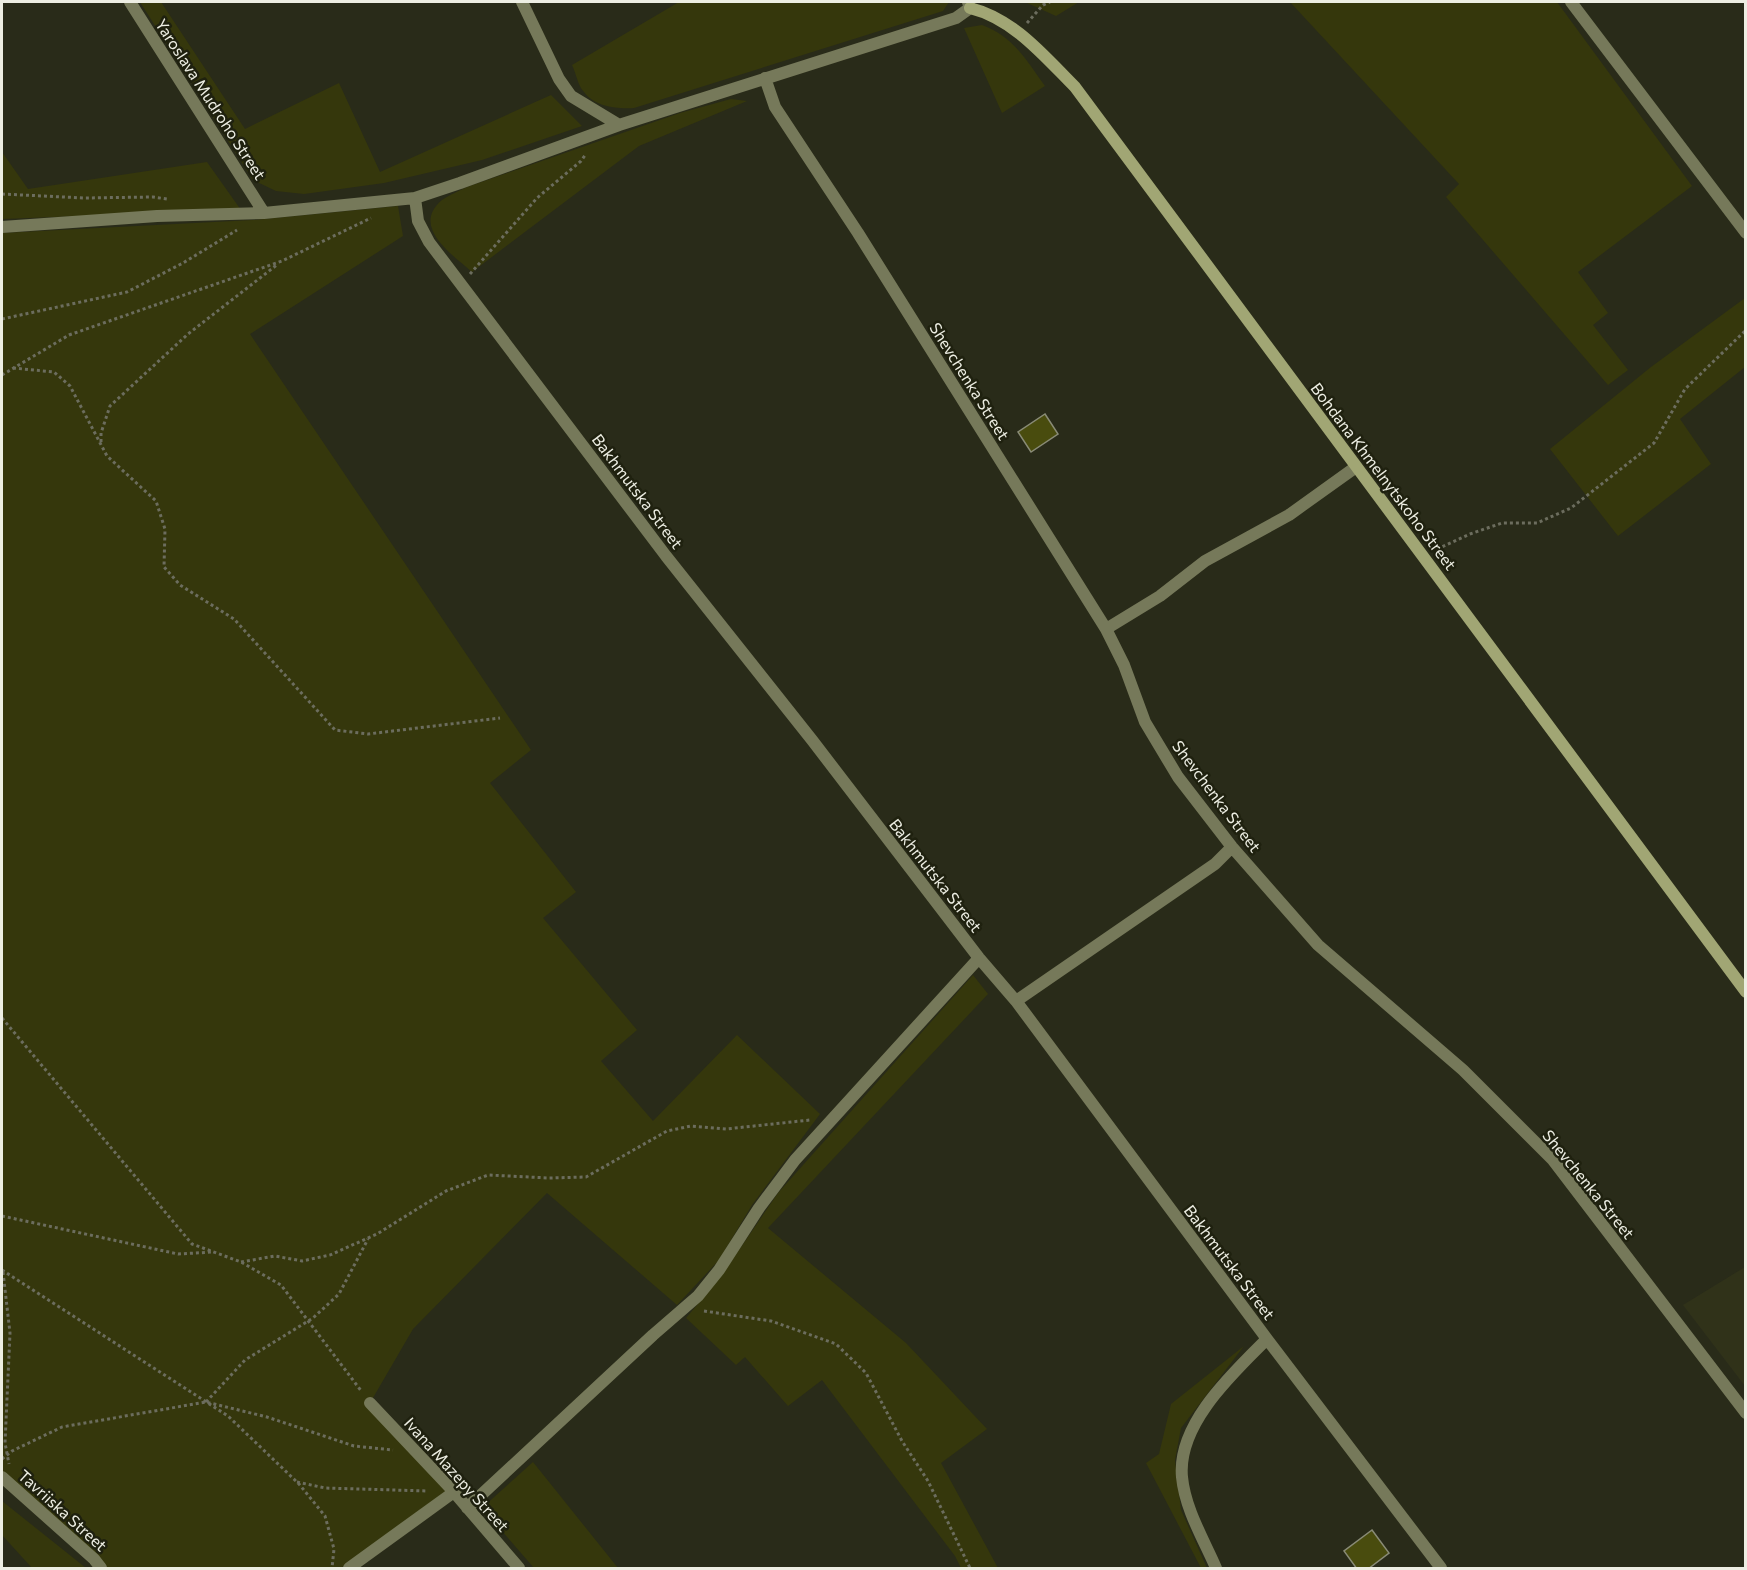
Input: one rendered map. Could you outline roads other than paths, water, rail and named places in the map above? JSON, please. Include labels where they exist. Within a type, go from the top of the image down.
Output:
[{"type":"street","name":"Yaroslava Mudroho Street","points":[[130,2],[264,213]]},
{"type":"street","points":[[522,2],[559,79],[571,96],[619,124]]},
{"type":"street","points":[[1571,2],[1746,233]]},
{"type":"street","points":[[2,227],[157,216],[264,213],[415,198],[619,124],[956,18],[969,5]]},
{"type":"street","name":"Bohdana Khmelnytskoho Street","points":[[969,5],[987,12],[1019,33],[1075,87],[1746,992]]},
{"type":"street","name":"Shevchenka Street","points":[[765,78],[775,107],[858,233],[1106,629],[1124,665],[1145,722],[1179,777],[1232,848],[1318,945],[1463,1070],[1553,1160],[1746,1413]]},
{"type":"street","name":"Bakhmutska Street","points":[[415,198],[418,221],[461,284],[666,556],[812,740],[979,958],[1016,1001],[1441,1569]]},
{"type":"street","points":[[1106,629],[1160,596],[1205,561],[1289,515],[1356,467]]},
{"type":"street","points":[[1016,1001],[1215,864],[1232,848]]},
{"type":"street","points":[[467,1508],[698,1296],[719,1270],[759,1208],[795,1160],[979,958]]},
{"type":"street","points":[[1216,1569],[1188,1502],[1182,1477],[1184,1452],[1197,1421],[1210,1399],[1267,1339]]},
{"type":"street","name":"Ivana Mazepy Street","points":[[370,1403],[454,1492],[519,1569]]},
{"type":"street","name":"Tavriiska Street","points":[[2,1477],[94,1559],[101,1569]]},
{"type":"street","points":[[349,1569],[454,1492]]}]
